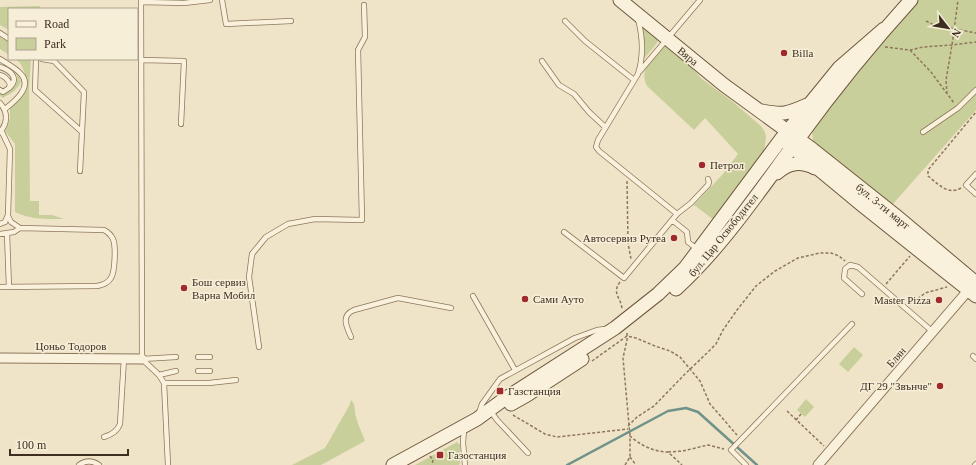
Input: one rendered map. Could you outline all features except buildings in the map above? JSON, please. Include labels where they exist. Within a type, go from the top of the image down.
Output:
[{"type":"main road","name":"Вяра","points":[[620,0],[757,110],[768,126],[790,139]]},
{"type":"main road","name":"бул. Цар Освободител","points":[[477,419],[503,400],[622,329],[675,278],[790,139],[910,0]]},
{"type":"main road","name":"бул. Цар Освободител","points":[[393,465],[477,419],[497,411],[527,395],[668,296],[693,273],[726,236],[759,192],[790,139],[808,104],[839,68],[884,30]]},
{"type":"main road","points":[[757,110],[779,114],[790,113],[808,104]]},
{"type":"main road","name":"бул. 3-ти март","points":[[790,139],[824,172],[916,249],[972,286]]},
{"type":"main road","name":"бул. 3-ти март","points":[[790,139],[895,215],[972,286]]},
{"type":"main road","points":[[759,192],[778,172],[790,164],[807,164],[824,172]]},
{"type":"street","name":"Блян","points":[[818,465],[972,286]]},
{"type":"street","name":"Цоньо Тодоров","points":[[0,358],[142,358]]},
{"type":"lane","points":[[168,465],[164,383],[159,375],[142,358],[141,1],[184,3],[210,0]]},
{"type":"lane","points":[[222,0],[226,24],[291,21]]},
{"type":"lane","points":[[676,214],[599,151],[596,147],[596,142],[638,74],[700,0]]},
{"type":"lane","points":[[259,347],[249,277],[252,254],[266,237],[288,224],[315,219],[362,220],[358,50],[365,37],[364,5]]},
{"type":"lane","points":[[636,13],[642,31],[643,50],[642,63],[638,74]]},
{"type":"lane","points":[[565,21],[585,41],[634,80]]},
{"type":"lane","points":[[0,59],[21,74],[24,80],[24,88],[20,95],[4,109]]},
{"type":"lane","points":[[36,60],[35,90],[81,131]]},
{"type":"lane","points":[[48,60],[54,61],[84,92],[80,171]]},
{"type":"lane","points":[[142,60],[184,61],[181,124]]},
{"type":"lane","points":[[542,61],[559,85],[574,94],[589,112],[605,127]]},
{"type":"lane","points":[[0,67],[14,75],[13,85],[3,92],[0,90]]},
{"type":"lane","points":[[0,75],[7,79],[10,84],[9,88]]},
{"type":"lane","points":[[923,132],[958,108],[976,90]]},
{"type":"lane","points":[[0,103],[4,109],[6,120],[1,131],[10,149],[8,216],[5,222],[0,224]]},
{"type":"lane","points":[[976,174],[966,185],[976,194]]},
{"type":"lane","points":[[564,232],[624,278],[676,214],[691,203],[701,189],[708,185],[708,179]]},
{"type":"lane","points":[[0,287],[97,286],[106,282],[113,274],[114,242],[111,235],[104,230],[20,228],[11,222],[8,216]]},
{"type":"lane","points":[[672,220],[687,232],[688,242],[698,250]]},
{"type":"lane","points":[[0,234],[14,232],[20,228]]},
{"type":"lane","points":[[7,234],[9,287]]},
{"type":"lane","points":[[862,294],[844,278],[845,269],[850,265],[855,265],[858,267],[933,332]]},
{"type":"lane","points":[[473,296],[515,370]]},
{"type":"lane","points":[[351,337],[345,321],[348,314],[354,310],[398,298],[451,308]]},
{"type":"lane","points":[[746,465],[731,450],[852,324]]},
{"type":"lane","points":[[477,419],[482,404],[500,379],[575,338],[597,330],[622,329]]},
{"type":"lane","points":[[142,358],[176,357]]},
{"type":"lane","points":[[198,357],[210,357]]},
{"type":"lane","points":[[104,437],[114,433],[120,424],[124,358]]},
{"type":"lane","points":[[159,375],[176,371]]},
{"type":"lane","points":[[198,371],[210,371]]},
{"type":"lane","points":[[164,383],[210,383],[236,380]]},
{"type":"lane","points":[[497,411],[497,420],[528,453]]},
{"type":"lane","points":[[464,426],[463,443],[465,465]]},
{"type":"lane","points":[[79,465],[88,461],[99,465]]},
{"type":"path","points":[[947,94],[946,80],[958,0]]},
{"type":"path","points":[[926,21],[934,25],[976,34]]},
{"type":"path","points":[[868,50],[883,47],[910,50],[923,46],[976,42]]},
{"type":"path","points":[[910,50],[932,72],[958,108]]},
{"type":"path","points":[[966,185],[956,191],[949,191],[928,176],[928,170],[976,112]]},
{"type":"path","points":[[626,173],[628,243],[632,269]]},
{"type":"path","points":[[882,288],[916,249]]},
{"type":"path","points":[[497,411],[545,434],[557,437],[628,428],[637,417],[654,406],[716,344],[723,330],[756,286],[775,271],[798,258],[820,253],[831,253],[839,256],[850,265]]},
{"type":"path","points":[[624,278],[616,289],[622,306],[623,358],[628,428],[630,436],[630,457],[625,465]]},
{"type":"path","points":[[906,308],[925,293],[972,286]]},
{"type":"path","points":[[622,329],[636,338],[676,354],[691,369],[700,381],[710,404],[737,434],[739,442]]},
{"type":"path","points":[[787,412],[830,451]]},
{"type":"path","points":[[796,420],[801,414]]},
{"type":"path","points":[[630,436],[635,441],[661,452],[683,451],[708,445],[731,450]]},
{"type":"path","points":[[668,452],[682,465]]},
{"type":"path","points":[[630,457],[636,465]]},
{"type":"green space","points":[[917,0],[976,0],[976,110],[892,205],[813,141],[812,129],[882,39]]},
{"type":"green space","points":[[40,6],[40,8],[8,8],[8,29],[0,25],[0,7]]},
{"type":"green space","points":[[640,19],[661,38],[644,59],[644,39]]},
{"type":"green space","points":[[0,35],[8,40],[8,54],[0,49]]},
{"type":"green space","points":[[664,46],[691,67],[702,79],[733,102],[761,126],[765,132],[766,138],[764,152],[714,220],[694,205],[722,175],[738,154],[705,118],[694,130],[647,86],[644,74],[648,64]]},
{"type":"green space","points":[[0,59],[17,72],[21,80],[20,85],[12,93],[3,98],[0,96],[0,93],[3,95],[9,91],[14,86],[17,78],[13,71],[0,65]]},
{"type":"green space","points":[[16,60],[31,60],[29,87],[30,201],[39,201],[39,215],[52,215],[64,219],[33,218],[15,212],[15,144],[5,131],[10,119],[10,108],[19,100],[25,91],[25,75],[19,62]]},
{"type":"green space","points":[[854,347],[863,355],[848,372],[839,364]]},
{"type":"green space","points":[[806,399],[814,407],[805,417],[797,410]]},
{"type":"green space","points":[[351,400],[354,404],[355,415],[365,441],[321,465],[292,465],[325,448]]},
{"type":"green space","points":[[457,442],[460,445],[459,465],[415,465]]},
{"type":"waterway","points":[[567,465],[668,411],[686,408],[698,412],[757,465]]},
{"type":"place","name":"Billa","points":[[784,53]]},
{"type":"place","name":"Петрол","points":[[702,165]]},
{"type":"place","name":"Автосервиз Рутеа","points":[[674,238]]},
{"type":"place","name":"Бош сервиз Варна Мобил","points":[[184,288]]},
{"type":"place","name":"Сами Ауто","points":[[525,299]]},
{"type":"place","name":"Master Pizza","points":[[939,300]]},
{"type":"place","name":"ДГ 29 \"Звънче\"","points":[[940,386]]},
{"type":"place","name":"Газстанция","points":[[500,391]]},
{"type":"place","name":"Газoстанция","points":[[440,455]]}]
